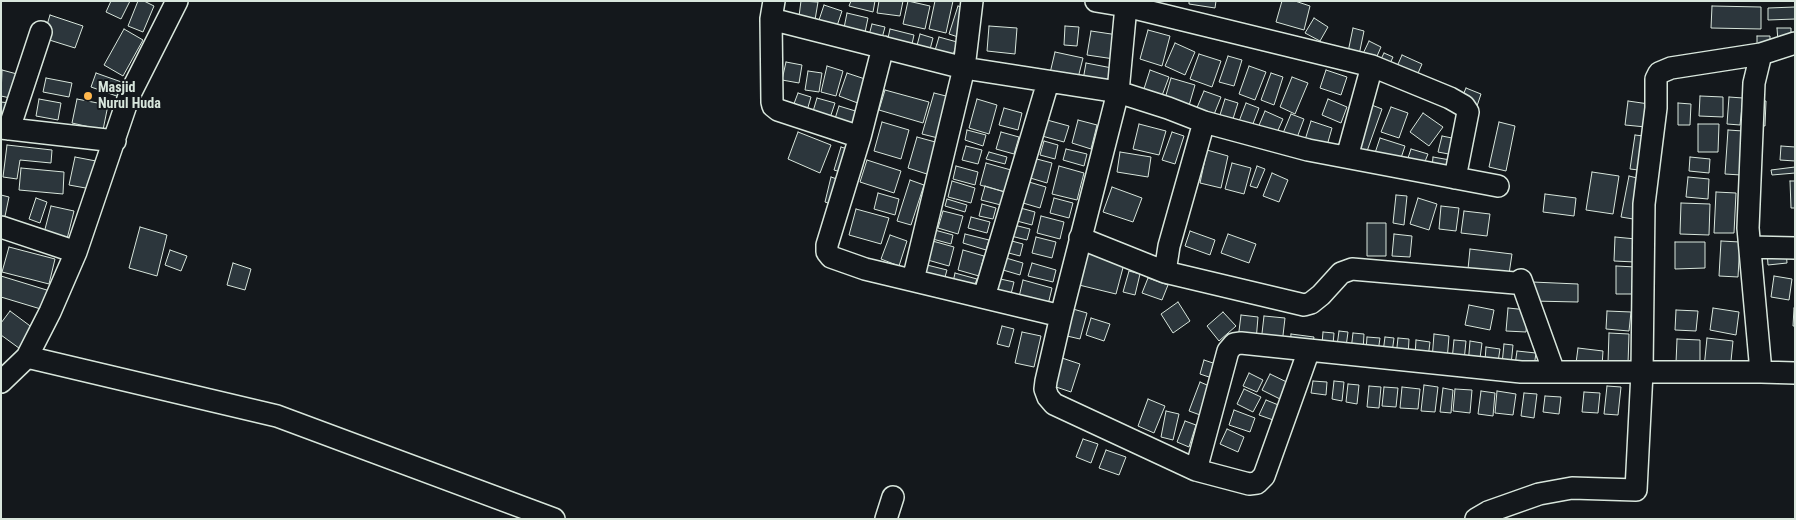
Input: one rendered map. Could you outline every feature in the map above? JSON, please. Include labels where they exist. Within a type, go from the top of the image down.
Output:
[{"type":"street","points":[[1,382],[27,357],[50,312],[76,252],[130,96],[177,1]]},
{"type":"street","points":[[913,280],[964,68],[972,1]]},
{"type":"street","points":[[1096,1],[1126,6],[1372,66],[1450,98],[1466,108],[1468,112],[1455,178]]},
{"type":"street","points":[[1126,6],[1118,92],[1080,238],[1046,381],[1045,389],[1048,397],[1054,404],[1196,470],[1249,484],[1257,483],[1264,476],[1309,350]]},
{"type":"street","points":[[860,137],[778,110],[773,106],[772,10],[883,48],[964,68],[1118,92],[1204,122],[1308,150],[1498,186]]},
{"type":"street","points":[[41,32],[5,128],[115,141]]},
{"type":"street","points":[[1476,519],[1488,512],[1539,494],[1572,488],[1636,490],[1642,372],[1644,204],[1656,108],[1656,78],[1659,73],[1671,68],[1760,54],[1795,43]]},
{"type":"street","points":[[883,48],[860,137],[827,246],[827,252],[831,257],[846,263],[1061,316]]},
{"type":"street","points":[[1760,54],[1754,83],[1748,228],[1761,372]]},
{"type":"street","points":[[1346,157],[1372,66]]},
{"type":"street","points":[[984,297],[1048,82]]},
{"type":"street","points":[[1165,272],[1170,246],[1204,122]]},
{"type":"street","points":[[1,227],[76,252]]},
{"type":"street","points":[[1080,238],[1165,272],[1304,305],[1311,303],[1322,295],[1341,273],[1352,269],[1518,281],[1554,372]]},
{"type":"street","points":[[1750,247],[1795,248]]},
{"type":"street","points":[[1196,470],[1230,347],[1242,343],[1520,372],[1795,373]]},
{"type":"street","points":[[27,357],[277,416],[514,512],[554,519]]},
{"type":"street","points":[[886,519],[893,497]]},
{"type":"building","points":[[111,1],[130,1],[121,19],[106,12]]},
{"type":"building","points":[[138,1],[144,1],[154,6],[143,32],[128,26]]},
{"type":"building","points":[[801,1],[818,2],[814,26],[798,24]]},
{"type":"building","points":[[851,1],[875,1],[873,12],[849,6]]},
{"type":"building","points":[[879,1],[903,1],[900,16],[877,13]]},
{"type":"building","points":[[908,1],[930,6],[925,29],[903,24]]},
{"type":"building","points":[[935,1],[953,1],[946,33],[929,29]]},
{"type":"building","points":[[1189,1],[1216,1],[1215,8],[1189,4]]},
{"type":"building","points":[[1282,1],[1295,1],[1310,6],[1304,30],[1276,22]]},
{"type":"building","points":[[824,5],[842,11],[835,32],[817,26]]},
{"type":"building","points":[[958,6],[967,9],[958,37],[949,34]]},
{"type":"building","points":[[1712,6],[1761,7],[1761,29],[1711,28]]},
{"type":"building","points":[[1795,7],[1795,19],[1768,20],[1768,8]]},
{"type":"building","points":[[847,13],[868,18],[864,37],[843,33]]},
{"type":"building","points":[[50,15],[83,26],[75,48],[43,38]]},
{"type":"building","points":[[1314,18],[1328,27],[1320,41],[1305,33]]},
{"type":"building","points":[[872,24],[885,27],[881,42],[868,39]]},
{"type":"building","points":[[989,26],[1017,28],[1015,54],[987,51]]},
{"type":"building","points":[[1065,26],[1079,27],[1077,46],[1064,45]]},
{"type":"building","points":[[1353,28],[1364,31],[1359,55],[1348,52]]},
{"type":"building","points":[[1777,28],[1791,28],[1791,42],[1778,42]]},
{"type":"building","points":[[124,29],[143,40],[123,76],[104,65]]},
{"type":"building","points":[[890,29],[914,35],[910,53],[886,47]]},
{"type":"building","points":[[1148,30],[1170,36],[1162,66],[1140,59]]},
{"type":"building","points":[[1091,31],[1118,35],[1114,59],[1087,55]]},
{"type":"building","points":[[920,34],[933,38],[928,57],[915,53]]},
{"type":"building","points":[[1757,36],[1770,36],[1770,50],[1757,50]]},
{"type":"building","points":[[939,37],[957,42],[951,62],[933,57]]},
{"type":"building","points":[[1369,41],[1381,47],[1374,63],[1361,58]]},
{"type":"building","points":[[1175,43],[1195,52],[1185,75],[1165,66]]},
{"type":"building","points":[[1055,52],[1083,58],[1078,78],[1050,73]]},
{"type":"building","points":[[1384,53],[1393,57],[1387,70],[1378,65]]},
{"type":"building","points":[[1199,54],[1221,61],[1212,87],[1190,79]]},
{"type":"building","points":[[1402,55],[1422,64],[1415,80],[1395,71]]},
{"type":"building","points":[[1228,56],[1242,60],[1234,86],[1219,82]]},
{"type":"building","points":[[786,62],[802,65],[799,83],[782,80]]},
{"type":"building","points":[[1086,63],[1112,68],[1109,84],[1083,80]]},
{"type":"building","points":[[827,66],[843,71],[836,96],[821,92]]},
{"type":"building","points":[[1249,66],[1266,72],[1255,100],[1239,94]]},
{"type":"building","points":[[2,70],[17,74],[10,98],[1,96]]},
{"type":"building","points":[[1150,70],[1169,77],[1160,101],[1142,95]]},
{"type":"building","points":[[1326,70],[1347,77],[1341,95],[1320,88]]},
{"type":"building","points":[[808,71],[822,73],[819,92],[805,90]]},
{"type":"building","points":[[96,73],[130,85],[125,99],[91,87]]},
{"type":"building","points":[[847,73],[871,81],[863,105],[839,96]]},
{"type":"building","points":[[1271,73],[1283,77],[1274,105],[1261,100]]},
{"type":"building","points":[[1292,77],[1308,83],[1295,114],[1280,107]]},
{"type":"building","points":[[46,78],[72,83],[69,97],[43,92]]},
{"type":"building","points":[[1171,78],[1195,85],[1188,109],[1164,102]]},
{"type":"building","points":[[1466,88],[1481,94],[1477,106],[1461,100]]},
{"type":"building","points":[[885,90],[929,102],[923,123],[879,110]]},
{"type":"building","points":[[1204,91],[1221,97],[1213,117],[1196,110]]},
{"type":"building","points":[[798,93],[811,97],[806,114],[792,109]]},
{"type":"building","points":[[934,93],[950,97],[938,138],[922,134]]},
{"type":"building","points":[[1700,96],[1723,97],[1723,117],[1699,116]]},
{"type":"building","points":[[1729,97],[1743,98],[1740,125],[1727,124]]},
{"type":"building","points":[[817,98],[835,103],[828,124],[811,118]]},
{"type":"building","points":[[39,99],[61,103],[58,120],[36,116]]},
{"type":"building","points":[[77,99],[108,105],[103,130],[72,123]]},
{"type":"building","points":[[977,99],[997,105],[989,134],[969,128]]},
{"type":"building","points":[[1225,99],[1238,103],[1232,122],[1219,118]]},
{"type":"building","points":[[1328,99],[1347,107],[1341,123],[1322,115]]},
{"type":"building","points":[[1756,100],[1766,101],[1765,126],[1755,125]]},
{"type":"building","points":[[1628,101],[1649,104],[1646,127],[1625,125]]},
{"type":"building","points":[[1,102],[10,103],[1,125]]},
{"type":"building","points":[[1246,103],[1259,108],[1251,129],[1238,124]]},
{"type":"building","points":[[1678,103],[1691,104],[1690,125],[1678,125]]},
{"type":"building","points":[[1369,104],[1382,109],[1366,154],[1353,149]]},
{"type":"building","points":[[839,106],[862,113],[857,132],[833,125]]},
{"type":"building","points":[[1391,107],[1408,113],[1399,138],[1381,132]]},
{"type":"building","points":[[1004,108],[1022,113],[1018,130],[999,125]]},
{"type":"building","points":[[1265,111],[1283,119],[1275,137],[1257,130]]},
{"type":"building","points":[[1423,113],[1443,127],[1429,146],[1410,132]]},
{"type":"building","points":[[1291,114],[1304,119],[1295,143],[1281,138]]},
{"type":"building","points":[[1047,120],[1069,126],[1064,142],[1042,136]]},
{"type":"building","points":[[1078,120],[1097,125],[1091,149],[1072,143]]},
{"type":"building","points":[[1311,121],[1332,128],[1326,149],[1304,143]]},
{"type":"building","points":[[882,122],[909,130],[901,159],[874,151]]},
{"type":"building","points":[[1499,122],[1515,126],[1506,171],[1489,167]]},
{"type":"building","points":[[1139,124],[1166,131],[1159,155],[1133,149]]},
{"type":"building","points":[[1698,124],[1719,124],[1718,152],[1698,152]]},
{"type":"building","points":[[967,130],[986,135],[983,146],[965,140]]},
{"type":"building","points":[[1728,130],[1743,131],[1741,175],[1725,174]]},
{"type":"building","points":[[798,132],[831,145],[820,173],[788,159]]},
{"type":"building","points":[[1001,132],[1019,137],[1014,154],[996,149]]},
{"type":"building","points":[[1172,132],[1184,136],[1175,164],[1162,160]]},
{"type":"building","points":[[1635,135],[1652,137],[1647,171],[1630,169]]},
{"type":"building","points":[[1442,136],[1457,139],[1454,155],[1438,152]]},
{"type":"building","points":[[917,137],[939,143],[930,175],[908,168]]},
{"type":"building","points":[[1380,138],[1405,146],[1398,167],[1373,159]]},
{"type":"building","points":[[1044,141],[1058,145],[1055,159],[1040,155]]},
{"type":"building","points":[[7,145],[52,150],[51,163],[20,160],[17,179],[3,177]]},
{"type":"building","points":[[966,146],[982,150],[978,164],[962,160]]},
{"type":"building","points":[[1781,146],[1795,147],[1795,161],[1780,160]]},
{"type":"building","points":[[841,147],[854,151],[847,174],[834,170]]},
{"type":"building","points":[[1066,149],[1087,154],[1084,166],[1063,160]]},
{"type":"building","points":[[1411,149],[1428,154],[1422,169],[1406,164]]},
{"type":"building","points":[[1207,150],[1228,156],[1221,188],[1200,183]]},
{"type":"building","points":[[989,152],[1007,157],[1005,164],[986,159]]},
{"type":"building","points":[[1120,152],[1151,157],[1148,177],[1117,172]]},
{"type":"building","points":[[75,157],[96,161],[91,189],[69,185]]},
{"type":"building","points":[[1433,157],[1456,161],[1454,172],[1432,168]]},
{"type":"building","points":[[1690,157],[1710,159],[1709,173],[1689,171]]},
{"type":"building","points":[[1033,158],[1052,163],[1047,183],[1027,177]]},
{"type":"building","points":[[867,160],[901,171],[894,193],[860,182]]},
{"type":"building","points":[[986,163],[1011,170],[1005,192],[980,185]]},
{"type":"building","points":[[1232,163],[1251,168],[1244,194],[1225,189]]},
{"type":"building","points":[[956,166],[978,172],[975,185],[953,179]]},
{"type":"building","points":[[1059,166],[1084,173],[1077,200],[1052,194]]},
{"type":"building","points":[[1257,166],[1265,169],[1257,188],[1250,186]]},
{"type":"building","points":[[1795,167],[1795,173],[1772,175],[1771,170]]},
{"type":"building","points":[[21,168],[64,172],[63,194],[19,190]]},
{"type":"building","points":[[1592,172],[1619,176],[1613,214],[1586,210]]},
{"type":"building","points":[[1272,173],[1288,180],[1279,202],[1263,196]]},
{"type":"building","points":[[1629,176],[1641,179],[1633,219],[1621,217]]},
{"type":"building","points":[[831,177],[843,181],[836,206],[825,202]]},
{"type":"building","points":[[1688,177],[1709,179],[1708,199],[1686,197]]},
{"type":"building","points":[[910,180],[924,185],[911,225],[897,221]]},
{"type":"building","points":[[952,181],[975,188],[971,203],[948,197]]},
{"type":"building","points":[[1790,181],[1795,181],[1795,208],[1791,208]]},
{"type":"building","points":[[1029,182],[1046,187],[1040,208],[1023,203]]},
{"type":"building","points":[[985,186],[1005,192],[1001,205],[981,200]]},
{"type":"building","points":[[1112,187],[1142,198],[1133,222],[1103,212]]},
{"type":"building","points":[[1716,192],[1736,193],[1734,233],[1714,233]]},
{"type":"building","points":[[878,193],[899,199],[895,215],[874,209]]},
{"type":"building","points":[[1545,194],[1576,198],[1574,216],[1543,212]]},
{"type":"building","points":[[1,195],[9,197],[4,221],[1,220]]},
{"type":"building","points":[[1396,195],[1407,196],[1404,225],[1393,223]]},
{"type":"building","points":[[36,198],[47,202],[40,223],[29,219]]},
{"type":"building","points":[[1054,198],[1073,203],[1069,218],[1050,213]]},
{"type":"building","points":[[1418,198],[1437,204],[1429,230],[1410,224]]},
{"type":"building","points":[[947,199],[967,205],[965,212],[945,206]]},
{"type":"building","points":[[1681,203],[1710,204],[1709,235],[1680,234]]},
{"type":"building","points":[[982,204],[996,208],[993,219],[979,216]]},
{"type":"building","points":[[51,206],[74,211],[67,239],[44,233]]},
{"type":"building","points":[[1441,206],[1459,208],[1456,231],[1439,229]]},
{"type":"building","points":[[1017,207],[1035,212],[1032,225],[1013,220]]},
{"type":"building","points":[[856,209],[889,218],[881,244],[849,235]]},
{"type":"building","points":[[943,211],[963,216],[958,234],[938,228]]},
{"type":"building","points":[[1464,211],[1490,214],[1487,236],[1461,233]]},
{"type":"building","points":[[1041,216],[1064,222],[1060,239],[1037,233]]},
{"type":"building","points":[[971,217],[990,222],[987,233],[968,228]]},
{"type":"building","points":[[1367,223],[1386,223],[1386,256],[1367,256]]},
{"type":"building","points":[[1014,225],[1030,229],[1027,240],[1011,236]]},
{"type":"building","points":[[140,227],[167,235],[157,276],[129,268]]},
{"type":"building","points":[[931,229],[953,235],[951,244],[929,238]]},
{"type":"building","points":[[1190,231],[1215,240],[1210,255],[1185,246]]},
{"type":"building","points":[[965,234],[989,240],[986,250],[963,243]]},
{"type":"building","points":[[1228,234],[1256,244],[1249,263],[1221,253]]},
{"type":"building","points":[[1394,234],[1412,236],[1410,257],[1392,256]]},
{"type":"building","points":[[890,235],[907,241],[899,266],[881,259]]},
{"type":"building","points":[[1036,237],[1056,242],[1052,258],[1032,253]]},
{"type":"building","points":[[1615,237],[1636,239],[1635,262],[1614,261]]},
{"type":"building","points":[[929,240],[954,247],[949,266],[924,259]]},
{"type":"building","points":[[1008,240],[1023,244],[1020,256],[1005,252]]},
{"type":"building","points":[[1721,241],[1740,242],[1738,277],[1719,276]]},
{"type":"building","points":[[1675,242],[1705,242],[1705,268],[1675,269]]},
{"type":"building","points":[[9,247],[55,259],[49,284],[2,272]]},
{"type":"building","points":[[1470,249],[1512,254],[1509,274],[1468,269]]},
{"type":"building","points":[[170,250],[187,256],[181,271],[165,265]]},
{"type":"building","points":[[963,250],[984,256],[979,276],[958,270]]},
{"type":"building","points":[[1088,250],[1125,260],[1116,294],[1079,285]]},
{"type":"building","points":[[1786,250],[1787,263],[1768,265],[1767,251]]},
{"type":"building","points":[[1006,258],[1023,263],[1020,275],[1003,270]]},
{"type":"building","points":[[233,263],[251,269],[245,290],[227,285]]},
{"type":"building","points":[[1032,263],[1056,270],[1053,282],[1028,276]]},
{"type":"building","points":[[923,264],[947,270],[943,284],[920,277]]},
{"type":"building","points":[[1616,266],[1636,267],[1635,294],[1616,294]]},
{"type":"building","points":[[1129,271],[1140,274],[1135,295],[1123,292]]},
{"type":"building","points":[[955,273],[977,279],[974,287],[953,282]]},
{"type":"building","points":[[1,276],[50,291],[44,310],[1,297]]},
{"type":"building","points":[[1774,276],[1792,279],[1789,300],[1771,297]]},
{"type":"building","points":[[996,278],[1014,282],[1010,298],[992,292]]},
{"type":"building","points":[[1148,278],[1168,285],[1162,300],[1142,293]]},
{"type":"building","points":[[1023,280],[1052,288],[1047,309],[1018,301]]},
{"type":"building","points":[[1532,282],[1578,284],[1578,302],[1532,301]]},
{"type":"building","points":[[1178,302],[1190,321],[1173,333],[1161,314]]},
{"type":"building","points":[[1469,305],[1494,310],[1490,330],[1465,325]]},
{"type":"building","points":[[1508,308],[1528,310],[1526,332],[1506,331]]},
{"type":"building","points":[[1713,308],[1739,312],[1736,335],[1710,330]]},
{"type":"building","points":[[1794,308],[1795,326],[1793,326]]},
{"type":"building","points":[[1073,309],[1087,313],[1080,339],[1067,336]]},
{"type":"building","points":[[1676,310],[1698,311],[1696,331],[1675,330]]},
{"type":"building","points":[[10,311],[37,331],[23,351],[1,335],[1,323]]},
{"type":"building","points":[[1607,311],[1631,312],[1629,331],[1606,329]]},
{"type":"building","points":[[1223,312],[1236,326],[1219,341],[1207,326]]},
{"type":"building","points":[[1241,315],[1258,317],[1256,341],[1238,339]]},
{"type":"building","points":[[1264,316],[1285,318],[1282,344],[1261,342]]},
{"type":"building","points":[[1091,318],[1110,324],[1104,341],[1086,335]]},
{"type":"building","points":[[1002,326],[1014,329],[1009,347],[997,344]]},
{"type":"building","points":[[1339,331],[1348,332],[1346,347],[1337,346]]},
{"type":"building","points":[[1022,332],[1041,336],[1034,367],[1015,363]]},
{"type":"building","points":[[1323,332],[1334,333],[1333,345],[1322,344]]},
{"type":"building","points":[[1353,333],[1364,334],[1363,351],[1351,350]]},
{"type":"building","points":[[1609,333],[1629,334],[1628,364],[1608,363]]},
{"type":"building","points":[[1291,334],[1314,337],[1312,347],[1290,345]]},
{"type":"building","points":[[1434,334],[1449,336],[1447,361],[1432,360]]},
{"type":"building","points":[[1367,337],[1380,338],[1378,352],[1366,351]]},
{"type":"building","points":[[1385,337],[1394,338],[1392,353],[1383,352]]},
{"type":"building","points":[[1398,338],[1409,339],[1408,357],[1396,356]]},
{"type":"building","points":[[1707,338],[1733,341],[1730,371],[1704,368]]},
{"type":"building","points":[[1677,339],[1700,340],[1700,364],[1676,363]]},
{"type":"building","points":[[1416,340],[1430,342],[1428,358],[1415,356]]},
{"type":"building","points":[[1454,340],[1466,341],[1464,361],[1452,360]]},
{"type":"building","points":[[1470,341],[1482,343],[1479,366],[1468,365]]},
{"type":"building","points":[[1504,344],[1513,345],[1511,365],[1502,364]]},
{"type":"building","points":[[1486,347],[1500,349],[1498,362],[1485,361]]},
{"type":"building","points":[[1578,348],[1603,351],[1602,366],[1576,363]]},
{"type":"building","points":[[1517,351],[1536,353],[1534,367],[1515,365]]},
{"type":"building","points":[[1062,358],[1080,364],[1071,392],[1053,386]]},
{"type":"building","points":[[1204,360],[1216,364],[1212,378],[1200,374]]},
{"type":"building","points":[[1249,373],[1263,380],[1257,392],[1243,386]]},
{"type":"building","points":[[1270,374],[1293,385],[1286,402],[1262,390]]},
{"type":"building","points":[[1313,381],[1327,382],[1326,395],[1311,393]]},
{"type":"building","points":[[1334,381],[1344,382],[1342,401],[1332,399]]},
{"type":"building","points":[[1200,382],[1214,388],[1203,416],[1189,411]]},
{"type":"building","points":[[1348,384],[1359,385],[1357,404],[1346,402]]},
{"type":"building","points":[[1424,385],[1438,387],[1435,412],[1421,411]]},
{"type":"building","points":[[1369,386],[1381,387],[1379,408],[1367,407]]},
{"type":"building","points":[[1607,386],[1621,387],[1618,415],[1604,414]]},
{"type":"building","points":[[1384,387],[1398,388],[1396,407],[1382,406]]},
{"type":"building","points":[[1402,387],[1420,389],[1418,409],[1400,408]]},
{"type":"building","points":[[1443,388],[1453,390],[1451,413],[1440,412]]},
{"type":"building","points":[[1244,389],[1261,397],[1253,412],[1237,404]]},
{"type":"building","points":[[1455,389],[1472,390],[1470,413],[1453,411]]},
{"type":"building","points":[[1481,391],[1495,393],[1493,416],[1478,414]]},
{"type":"building","points":[[1497,391],[1516,394],[1513,415],[1495,413]]},
{"type":"building","points":[[1584,392],[1600,393],[1598,413],[1582,412]]},
{"type":"building","points":[[1524,393],[1537,394],[1534,418],[1521,416]]},
{"type":"building","points":[[1545,396],[1561,397],[1559,414],[1543,412]]},
{"type":"building","points":[[1148,399],[1165,406],[1154,433],[1138,426]]},
{"type":"building","points":[[1266,400],[1281,406],[1276,421],[1259,415]]},
{"type":"building","points":[[1234,410],[1255,418],[1250,432],[1229,425]]},
{"type":"building","points":[[1166,411],[1179,414],[1173,440],[1161,437]]},
{"type":"building","points":[[1185,421],[1196,425],[1189,447],[1177,442]]},
{"type":"building","points":[[1227,429],[1244,437],[1238,452],[1220,444]]},
{"type":"building","points":[[1083,439],[1098,444],[1091,463],[1076,457]]},
{"type":"building","points":[[1106,450],[1126,457],[1119,475],[1099,468]]},
{"type":"place","name":"Masjid Nurul Huda","points":[[88,96]]}]
